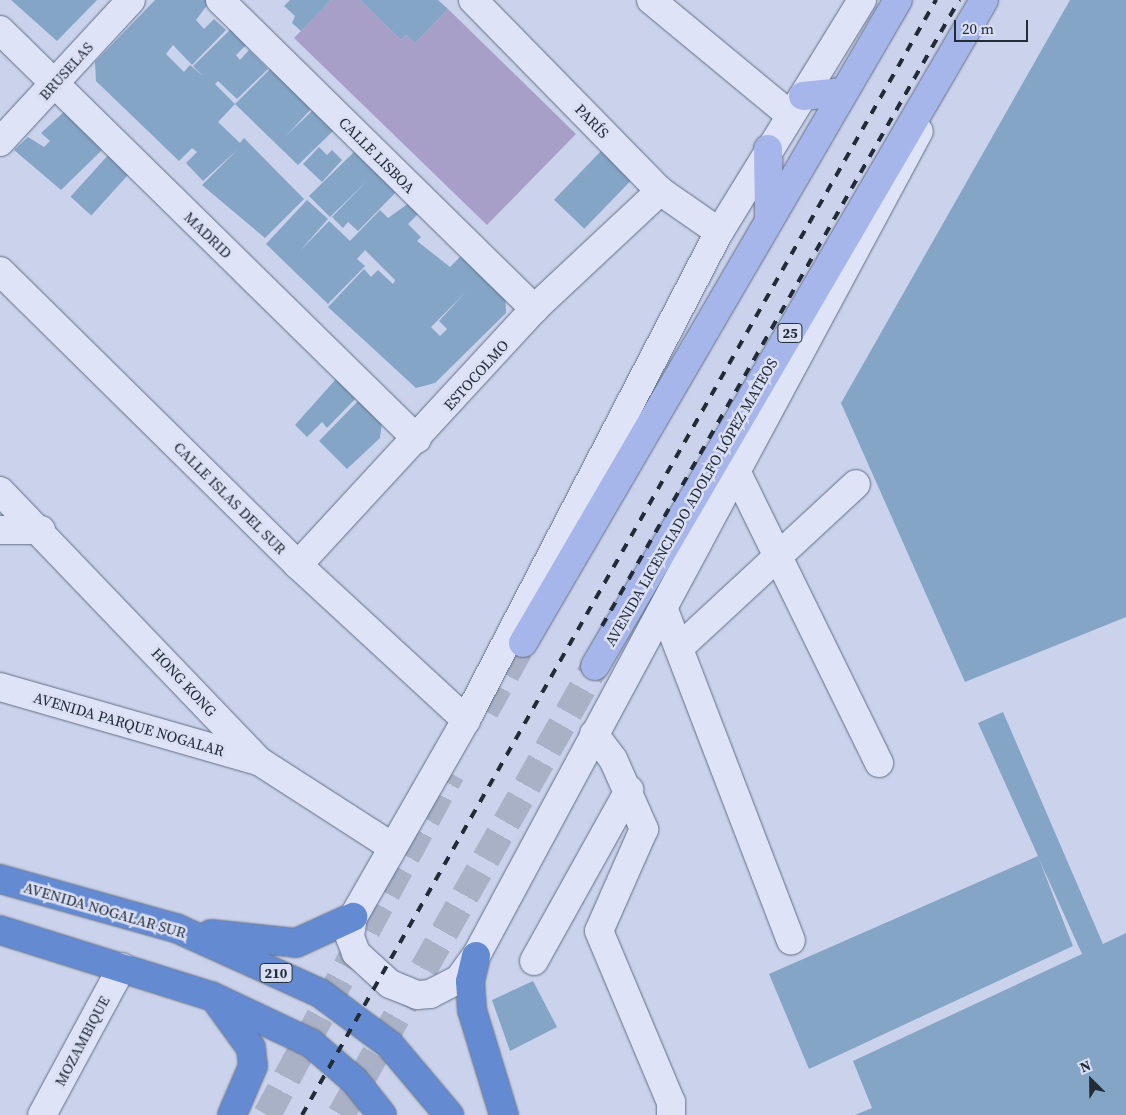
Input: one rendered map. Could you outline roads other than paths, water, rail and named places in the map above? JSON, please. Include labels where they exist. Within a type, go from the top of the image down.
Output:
[{"type":"highway","name":"AVENIDA NOGALAR SUR","points":[[0,880],[176,928],[320,993],[390,1044],[449,1115]]},
{"type":"highway","points":[[176,928],[296,943],[353,917]]},
{"type":"highway","points":[[0,930],[211,996],[310,1043],[355,1080],[382,1115]]},
{"type":"highway","points":[[476,956],[470,981],[472,1010],[504,1115]]},
{"type":"highway","points":[[211,996],[251,1048],[254,1066],[232,1115]]},
{"type":"main road","points":[[523,643],[769,216],[898,0]]},
{"type":"main road","name":"AVENIDA LICENCIADO ADOLFO LÓPEZ MATEOS","points":[[594,666],[984,0]]},
{"type":"main road","points":[[796,105],[843,92]]},
{"type":"main road","points":[[768,149],[769,216]]},
{"type":"street","name":"BRUSELAS","points":[[0,142],[131,0]]},
{"type":"street","name":"CALLE LISBOA","points":[[220,0],[534,309]]},
{"type":"street","name":"PARÍS","points":[[473,0],[660,191],[720,232]]},
{"type":"street","points":[[651,0],[796,105]]},
{"type":"street","points":[[862,0],[768,149],[720,232],[466,720],[391,846],[353,917],[350,937],[356,954],[390,984],[417,995],[446,988],[476,956],[594,734],[664,610],[911,151],[921,109]]},
{"type":"street","name":"MADRID","points":[[0,30],[417,439]]},
{"type":"street","name":"ESTOCOLMO","points":[[298,565],[417,439],[534,309],[660,191]]},
{"type":"street","name":"CALLE ISLAS DEL SUR","points":[[5,287],[298,565],[466,720]]},
{"type":"street","points":[[737,473],[779,553],[879,763]]},
{"type":"street","points":[[679,648],[779,553],[856,484]]},
{"type":"street","name":"HONG KONG","points":[[0,491],[41,530],[259,761],[391,846]]},
{"type":"street","points":[[0,530],[41,530]]},
{"type":"street","points":[[664,610],[791,940]]},
{"type":"street","name":"AVENIDA PARQUE NOGALAR","points":[[0,687],[259,761]]},
{"type":"street","points":[[594,734],[629,790],[644,829],[599,930],[671,1102],[671,1115]]},
{"type":"street","points":[[534,961],[629,790]]},
{"type":"street","name":"MOZAMBIQUE","points":[[42,1115],[122,967]]},
{"type":"tunnel","points":[[485,711],[523,643]]},
{"type":"tunnel","points":[[341,1115],[595,666]]},
{"type":"tunnel","points":[[267,1115],[451,773]]},
{"type":"railway","points":[[302,1115],[936,0]]},
{"type":"railway","points":[[602,626],[959,0]]}]
